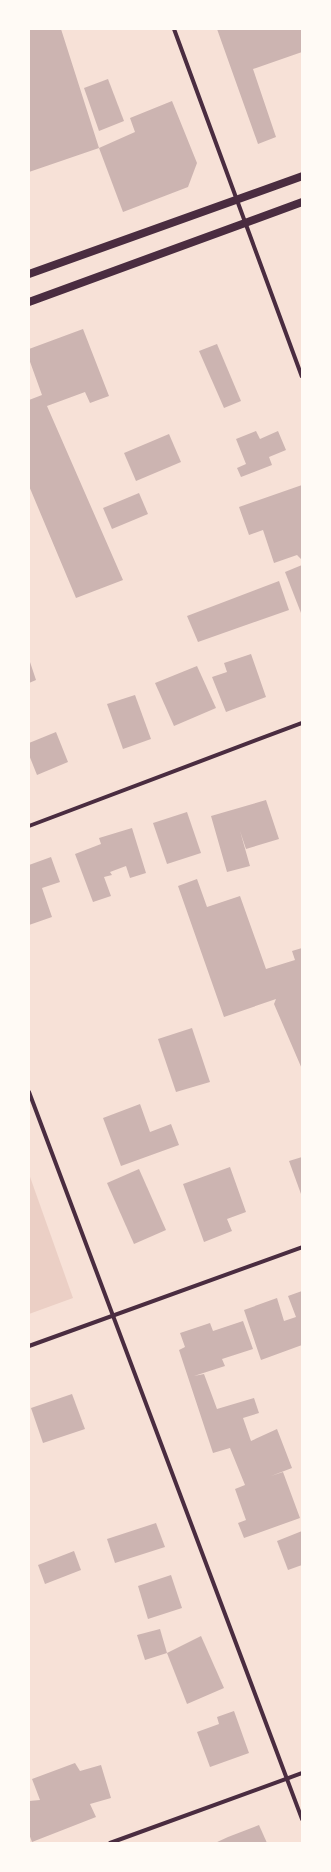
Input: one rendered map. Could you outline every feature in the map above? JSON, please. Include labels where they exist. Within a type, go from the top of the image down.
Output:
[{"type":"main road","points":[[29,274],[302,176]]},
{"type":"main road","points":[[29,302],[302,202]]},
{"type":"street","points":[[174,29],[239,199],[302,376]]},
{"type":"street","points":[[29,826],[302,723]]},
{"type":"street","points":[[29,1092],[111,1315],[302,1819]]},
{"type":"street","points":[[29,1346],[302,1247]]},
{"type":"street","points":[[110,1843],[302,1773]]},
{"type":"shaded area","points":[[29,1174],[73,1298],[29,1314]]},
{"type":"building","points":[[29,29],[61,29],[99,148],[29,172]]},
{"type":"building","points":[[217,29],[302,29],[302,52],[253,69],[276,137],[258,144]]},
{"type":"building","points":[[108,79],[124,121],[99,131],[84,88]]},
{"type":"building","points":[[172,101],[197,163],[188,187],[123,212],[99,148],[135,132],[130,118]]},
{"type":"building","points":[[83,329],[109,396],[90,403],[85,392],[47,406],[123,580],[76,598],[29,486],[29,400],[42,395],[29,359],[29,349]]},
{"type":"building","points":[[217,344],[241,401],[224,408],[199,351]]},
{"type":"building","points":[[256,431],[260,439],[278,431],[286,450],[269,457],[272,465],[241,477],[237,468],[246,464],[236,439]]},
{"type":"building","points":[[169,434],[181,462],[136,481],[124,453]]},
{"type":"building","points":[[302,485],[302,560],[297,555],[274,563],[263,530],[249,535],[239,507]]},
{"type":"building","points":[[139,493],[148,514],[112,529],[103,508]]},
{"type":"building","points":[[302,565],[302,612],[301,613],[285,572]]},
{"type":"building","points":[[279,581],[289,610],[198,642],[187,616]]},
{"type":"building","points":[[251,654],[266,697],[226,712],[212,677],[227,672],[224,663]]},
{"type":"building","points":[[29,659],[36,680],[29,683]]},
{"type":"building","points":[[197,666],[216,708],[174,726],[155,683]]},
{"type":"building","points":[[135,695],[151,739],[123,749],[107,704]]},
{"type":"building","points":[[56,732],[68,762],[37,775],[29,755],[29,743]]},
{"type":"building","points":[[266,800],[279,839],[246,849],[240,831],[250,866],[227,872],[211,816]]},
{"type":"building","points":[[187,812],[201,853],[167,864],[153,823]]},
{"type":"building","points":[[132,828],[146,873],[130,878],[126,866],[110,872],[112,875],[104,877],[111,896],[93,902],[75,854],[101,844],[99,838]]},
{"type":"building","points":[[51,857],[60,882],[42,888],[52,917],[29,925],[29,865]]},
{"type":"building","points":[[197,879],[207,907],[240,896],[266,969],[295,960],[292,951],[302,948],[302,1069],[274,1004],[276,999],[224,1017],[178,886]]},
{"type":"building","points":[[192,1028],[210,1082],[176,1092],[158,1039]]},
{"type":"building","points":[[140,1104],[150,1132],[171,1124],[179,1145],[121,1166],[103,1118]]},
{"type":"building","points":[[302,1157],[302,1194],[301,1194],[289,1161]]},
{"type":"building","points":[[230,1167],[246,1212],[227,1219],[232,1231],[204,1242],[183,1184]]},
{"type":"building","points":[[139,1169],[166,1230],[134,1244],[107,1183]]},
{"type":"building","points":[[302,1291],[302,1345],[261,1360],[244,1310],[277,1298],[284,1321],[296,1317],[288,1296]]},
{"type":"building","points":[[243,1321],[253,1349],[222,1359],[225,1366],[194,1376],[204,1374],[217,1409],[254,1398],[259,1413],[243,1418],[251,1441],[277,1429],[292,1468],[271,1476],[283,1472],[300,1518],[244,1538],[238,1523],[246,1520],[235,1489],[245,1485],[230,1448],[213,1453],[179,1350],[185,1347],[180,1333],[210,1323],[213,1331]]},
{"type":"building","points":[[72,1394],[85,1429],[43,1443],[31,1408]]},
{"type":"building","points":[[156,1523],[165,1547],[115,1563],[107,1539]]},
{"type":"building","points":[[302,1531],[302,1565],[288,1570],[277,1541]]},
{"type":"building","points":[[74,1551],[81,1570],[45,1584],[38,1565]]},
{"type":"building","points":[[171,1575],[182,1608],[148,1619],[138,1586]]},
{"type":"building","points":[[160,1629],[167,1653],[145,1660],[137,1635]]},
{"type":"building","points":[[201,1636],[224,1688],[187,1704],[167,1653]]},
{"type":"building","points":[[234,1711],[249,1753],[210,1767],[197,1732],[219,1724],[217,1717]]},
{"type":"building","points":[[75,1763],[80,1771],[101,1765],[111,1798],[90,1804],[96,1817],[32,1842],[29,1834],[29,1801],[40,1800],[32,1779]]},
{"type":"building","points":[[259,1825],[267,1843],[215,1843],[228,1837]]}]
